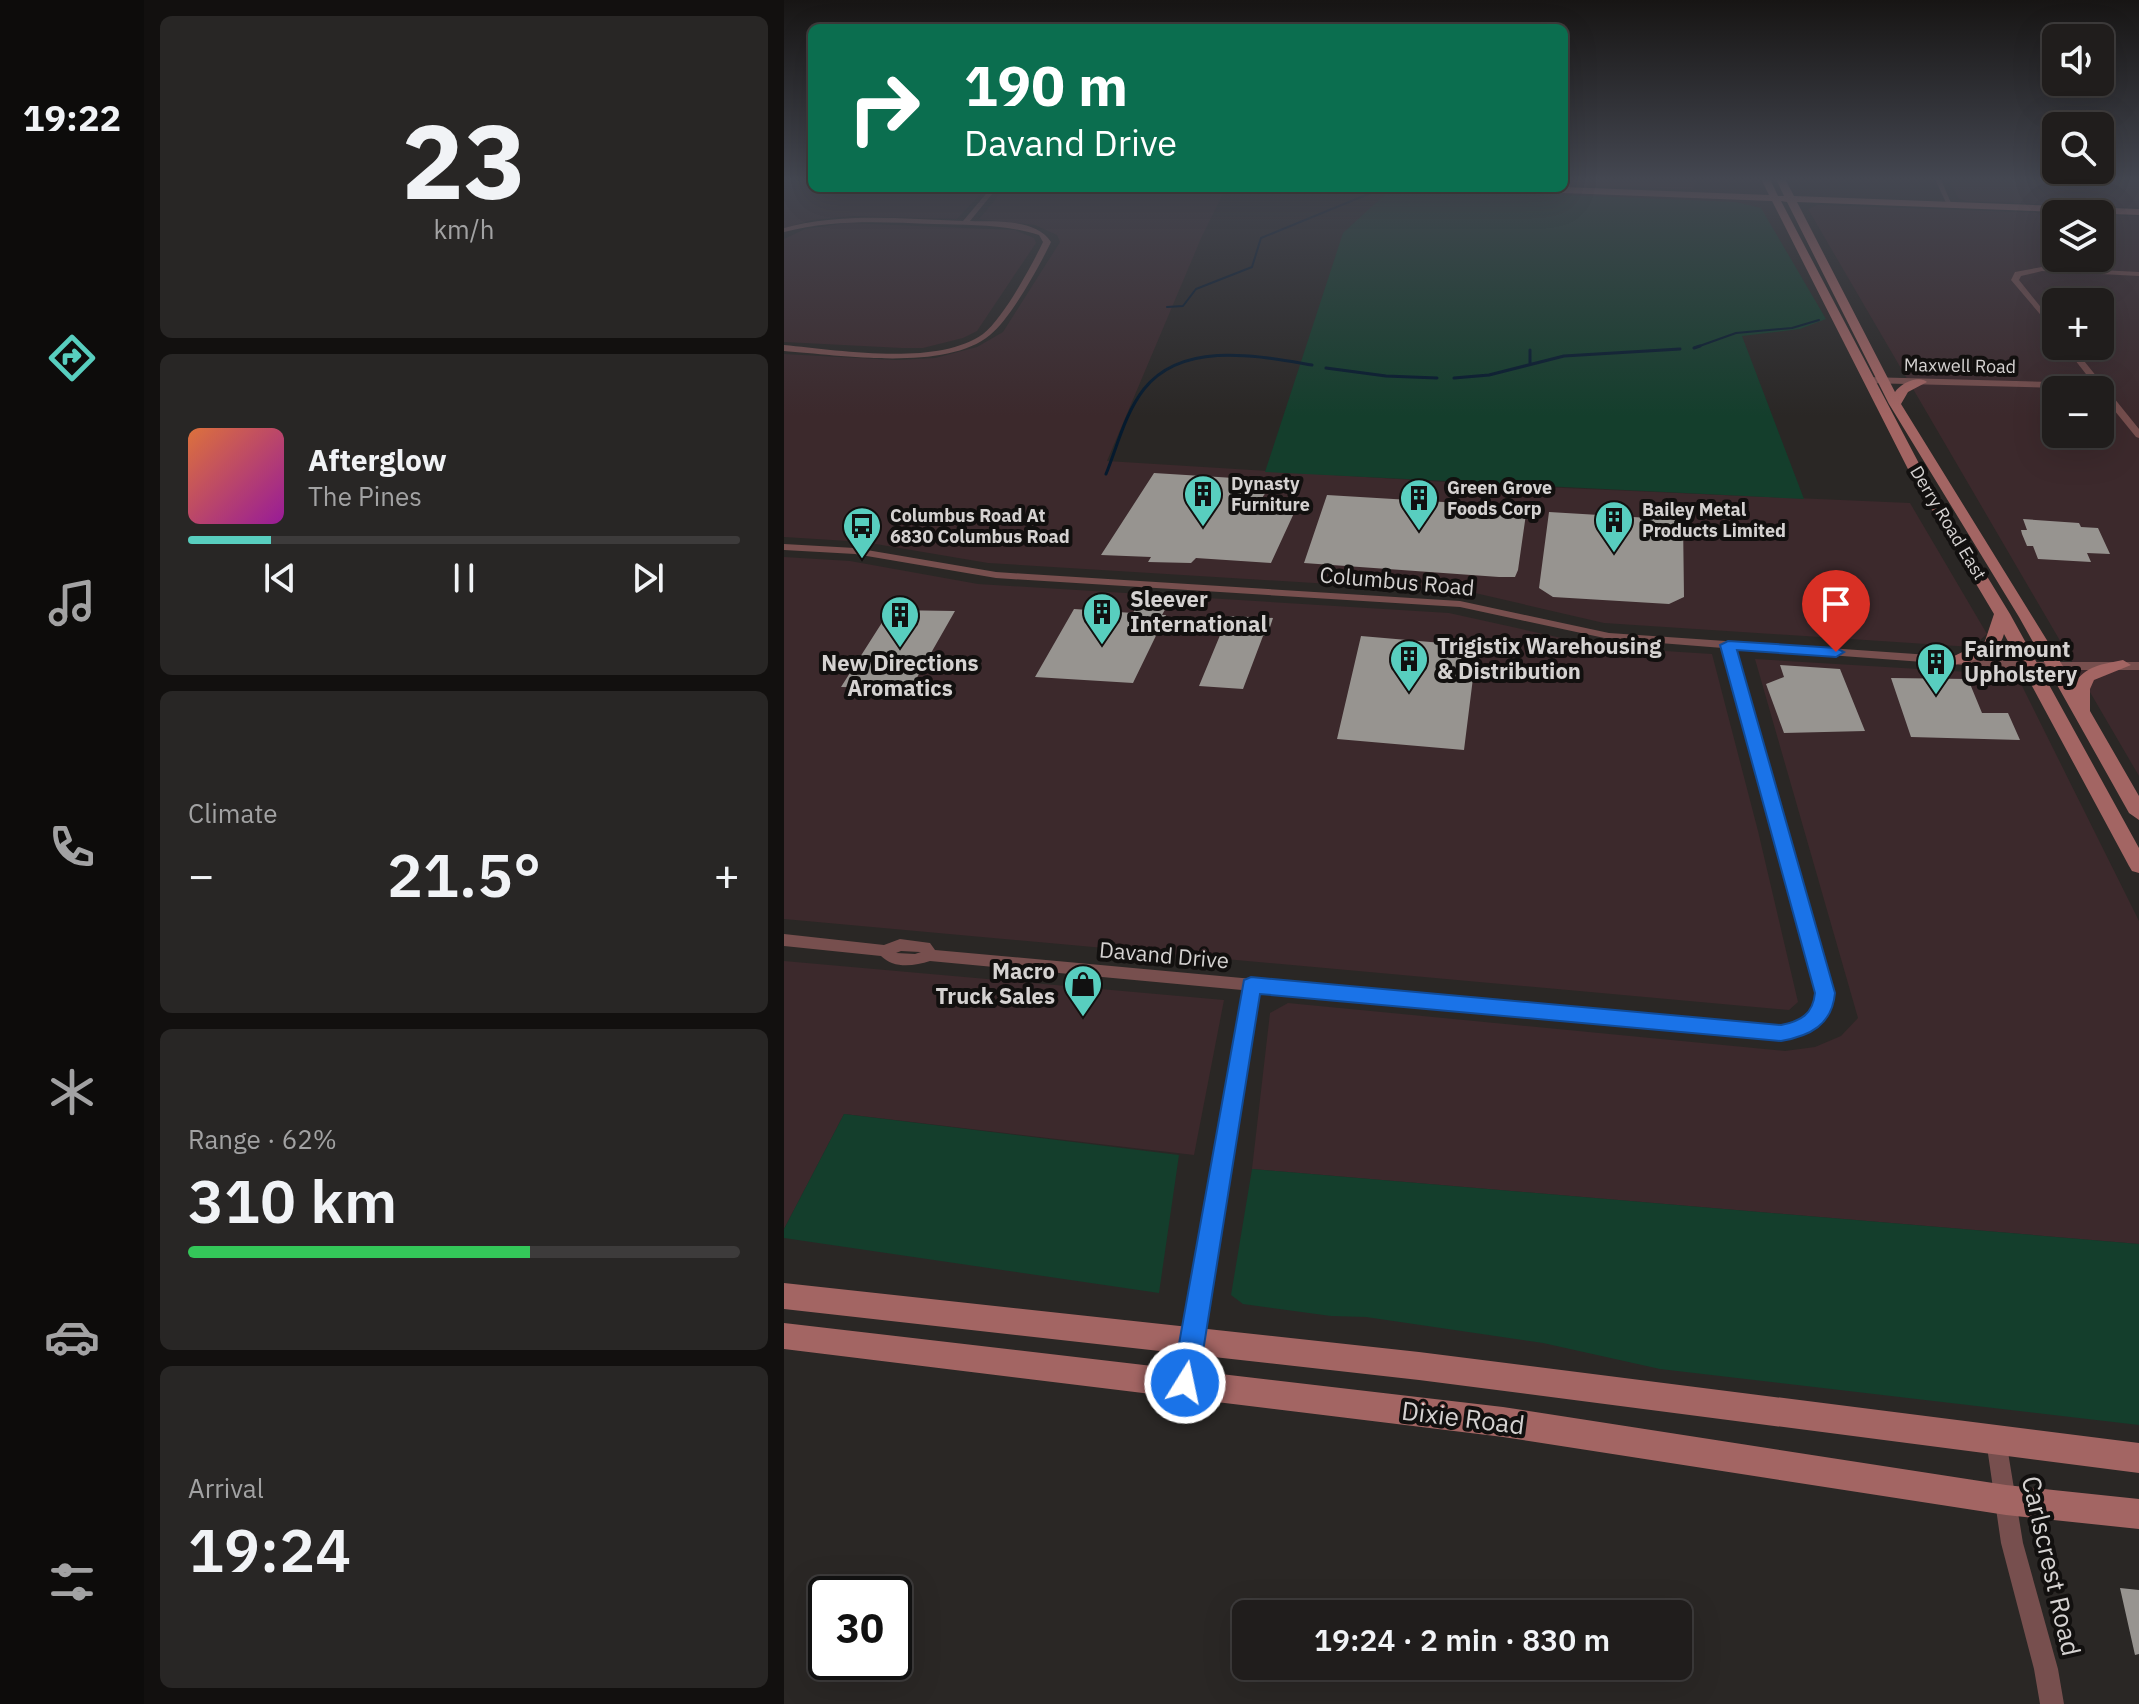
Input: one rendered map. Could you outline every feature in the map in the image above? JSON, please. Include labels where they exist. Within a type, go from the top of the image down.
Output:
[{"type":"main road","name":"Derry Road East","points":[[1804,257],[1917,473],[2002,614],[2139,866]]},
{"type":"main road","name":"Derry Road East","points":[[1821,257],[1895,404],[2081,711],[2139,813]]},
{"type":"main road","points":[[1895,404],[1903,390],[1921,382]]},
{"type":"main road","points":[[1954,660],[1978,653],[1993,644],[2002,614]]},
{"type":"main road","points":[[2081,711],[2078,691],[2086,677],[2103,669],[2131,666]]},
{"type":"main road","name":"Dixie Road","points":[[784,1296],[1193,1340],[2139,1458]]},
{"type":"main road","name":"Dixie Road","points":[[784,1336],[1503,1422],[2006,1500],[2139,1514]]},
{"type":"street","points":[[784,348],[916,354],[953,349],[982,338],[993,328],[1038,257]]},
{"type":"street","points":[[2042,314],[2015,280],[2018,274],[2042,269],[2139,274]]},
{"type":"street","points":[[2079,360],[2092,376]]},
{"type":"street","name":"Maxwell Road","points":[[1867,380],[2042,385]]},
{"type":"street","points":[[2114,404],[2139,435]]},
{"type":"street","name":"Columbus Road","points":[[784,547],[855,551],[996,575],[1460,604],[1609,636],[2031,666],[2131,666]]},
{"type":"street","name":"Davand Drive","points":[[784,940],[885,951],[892,958],[915,960],[930,955],[1781,1033],[1809,1024],[1821,1014],[1825,993],[1728,645]]},
{"type":"street","points":[[1185,1383],[1251,985]]},
{"type":"street","name":"Carlscrest Road","points":[[1996,1440],[2012,1543],[2046,1669],[2052,1704]]},
{"type":"shaded area","points":[[784,257],[1027,257],[977,331],[963,338],[923,348],[784,342]]},
{"type":"shaded area","points":[[1051,257],[1193,257],[1107,461],[1494,485],[1910,503],[1987,634],[1972,647],[1604,623],[1475,593],[988,563],[864,542],[784,537],[784,354],[896,360],[935,358],[977,347],[1003,332]]},
{"type":"shaded area","points":[[1836,257],[2042,257],[2042,272],[2114,272],[2114,257],[2139,257],[2139,776]]},
{"type":"shaded area","points":[[784,557],[850,561],[978,584],[1449,613],[1602,647],[1712,654],[1798,1002],[1789,1010],[784,919]]},
{"type":"shaded area","points":[[1755,659],[2002,674],[2022,686],[2139,921],[2139,1244],[1252,1169],[1270,1013],[1288,1003],[1785,1051],[1815,1047],[1841,1036],[1858,1018]]},
{"type":"shaded area","points":[[784,961],[1224,1000],[1194,1155],[844,1114],[784,1229]]},
{"type":"green space","points":[[1335,257],[1789,257],[1826,319],[1800,329],[1742,336],[1804,499],[1265,472]]},
{"type":"green space","points":[[844,1114],[1179,1155],[1159,1293],[784,1238],[784,1229]]},
{"type":"green space","points":[[1252,1169],[2139,1244],[2139,1425],[1660,1369],[1543,1343],[1366,1317],[1331,1316],[1243,1304],[1231,1295]]},
{"type":"building","name":"Dynasty Furniture","points":[[1154,473],[1266,480],[1272,483],[1262,498],[1300,500],[1271,563],[1196,558],[1191,563],[1148,562],[1151,557],[1101,555]]},
{"type":"building","name":"Green Grove Foods Corp","points":[[1327,495],[1527,507],[1518,570],[1515,577],[1499,577],[1304,563]]},
{"type":"building","name":"Bailey Metal Products Limited","points":[[1549,512],[1683,520],[1684,597],[1669,604],[1553,597],[1539,588]]},
{"type":"building","points":[[2023,519],[2079,523],[2081,527],[2098,528],[2110,554],[2087,553],[2091,562],[2038,559],[2033,546],[2027,546],[2022,534],[2021,530],[2027,530]]},
{"type":"building","name":"Sleever International","points":[[1138,602],[1168,604],[1162,615],[1166,615],[1133,683],[1035,677],[1074,609],[1133,613]]},
{"type":"building","name":"New Directions Aromatics","points":[[890,610],[955,611],[911,688],[841,687]]},
{"type":"building","points":[[1228,616],[1273,618],[1243,689],[1199,686]]},
{"type":"building","name":"Trigistix Warehousing & Distribution","points":[[1361,636],[1477,646],[1464,750],[1337,739]]},
{"type":"building","points":[[1780,665],[1840,669],[1865,731],[1784,733],[1766,684],[1784,677]]},
{"type":"building","name":"Fairmount Upholstery","points":[[1891,678],[1968,679],[1982,713],[2008,713],[2020,740],[1911,737]]},
{"type":"building","points":[[2120,1588],[2139,1590],[2139,1654],[2135,1655]]},
{"type":"waterway","points":[[1167,307],[1183,306],[1196,289],[1252,267],[1255,257]]},
{"type":"waterway","points":[[1700,346],[1694,348],[1736,333],[1792,328],[1819,320]]},
{"type":"waterway","points":[[1454,378],[1489,375],[1564,356],[1680,349]]},
{"type":"waterway","points":[[1530,350],[1530,363]]},
{"type":"waterway","points":[[1106,474],[1137,398],[1160,374],[1179,363],[1222,355],[1312,365]]},
{"type":"waterway","points":[[1326,368],[1386,376],[1437,378]]},
{"type":"place","name":"Dynasty Furniture","points":[[1203,528]]},
{"type":"place","name":"Green Grove Foods Corp","points":[[1419,532]]},
{"type":"place","name":"Bailey Metal Products Limited","points":[[1614,554]]},
{"type":"place","name":"Columbus Road At 6830 Columbus Road","points":[[862,560]]},
{"type":"place","name":"Sleever International","points":[[1102,646]]},
{"type":"place","name":"New Directions Aromatics","points":[[900,649]]},
{"type":"place","name":"Trigistix Warehousing & Distribution","points":[[1409,693]]},
{"type":"place","name":"Fairmount Upholstery","points":[[1936,696]]},
{"type":"place","name":"Macro Truck Sales","points":[[1083,1018]]},
{"type":"route","points":[[1185,1383],[1251,985],[1781,1033],[1795,1031],[1816,1020],[1824,1006],[1825,993],[1728,645],[1836,652]]}]
